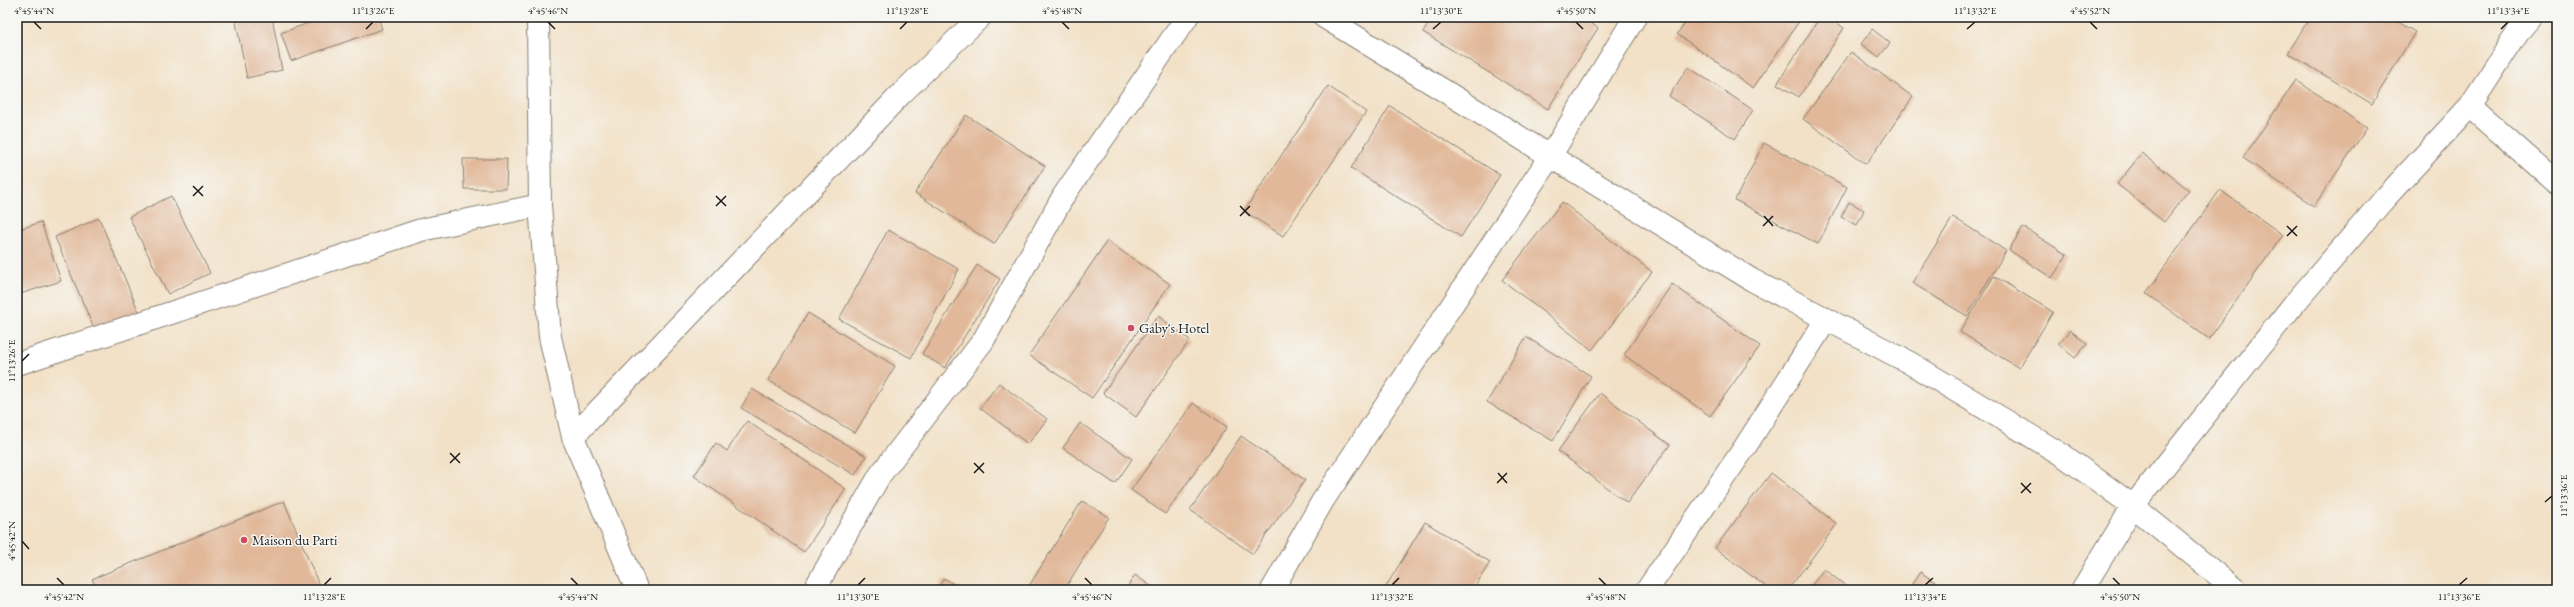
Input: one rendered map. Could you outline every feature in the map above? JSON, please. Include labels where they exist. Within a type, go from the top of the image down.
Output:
[{"type":"street","points":[[538,17],[540,205],[550,337],[573,437],[637,590]]},
{"type":"street","points":[[573,437],[902,94],[980,17]]},
{"type":"street","points":[[814,590],[880,475],[983,341],[1064,195],[1187,17]]},
{"type":"street","points":[[1324,17],[1551,155],[1752,280],[1910,363],[2064,456],[2133,506],[2236,590]]},
{"type":"street","points":[[1272,590],[1322,502],[1551,155],[1635,17]]},
{"type":"street","points":[[2082,590],[2133,506],[2293,305],[2386,197],[2470,106],[2518,32],[2531,17]]},
{"type":"street","points":[[2470,106],[2557,183]]},
{"type":"street","points":[[17,364],[421,230],[540,205]]},
{"type":"street","points":[[1647,590],[1745,447],[1826,320]]},
{"type":"building","points":[[235,17],[272,17],[282,70],[247,78]]},
{"type":"building","points":[[325,17],[378,17],[382,29],[291,61],[281,33]]},
{"type":"building","points":[[1433,17],[1581,17],[1598,28],[1548,109],[1423,32]]},
{"type":"building","points":[[1689,17],[1802,17],[1753,88],[1677,34]]},
{"type":"building","points":[[1820,17],[1828,17],[1844,28],[1799,97],[1777,84]]},
{"type":"building","points":[[2310,17],[2390,17],[2415,32],[2372,104],[2288,53]]},
{"type":"building","points":[[1872,29],[1890,43],[1879,57],[1861,44]]},
{"type":"building","points":[[1851,52],[1913,97],[1866,164],[1803,119]]},
{"type":"building","points":[[1688,67],[1753,110],[1735,139],[1669,96]]},
{"type":"building","points":[[2296,80],[2367,128],[2314,206],[2243,158]]},
{"type":"building","points":[[1328,86],[1366,112],[1283,236],[1244,211]]},
{"type":"building","points":[[1390,106],[1500,175],[1461,237],[1351,168]]},
{"type":"building","points":[[966,115],[1045,166],[994,244],[915,193]]},
{"type":"building","points":[[1764,143],[1847,187],[1818,244],[1735,200]]},
{"type":"building","points":[[2142,153],[2189,190],[2164,222],[2117,184]]},
{"type":"building","points":[[463,159],[507,159],[506,189],[464,189]]},
{"type":"building","points":[[2220,190],[2283,235],[2209,339],[2146,293]]},
{"type":"building","points":[[171,196],[210,273],[168,294],[129,217]]},
{"type":"building","points":[[1562,202],[1652,272],[1592,350],[1502,280]]},
{"type":"building","points":[[1849,202],[1864,210],[1857,225],[1841,217]]},
{"type":"building","points":[[1953,217],[2006,251],[1967,316],[1912,283]]},
{"type":"building","points":[[99,218],[139,312],[95,331],[55,237]]},
{"type":"building","points":[[41,222],[61,281],[17,295],[17,230]]},
{"type":"building","points":[[2023,227],[2067,255],[2052,278],[2009,250]]},
{"type":"building","points":[[888,230],[959,269],[911,358],[839,319]]},
{"type":"building","points":[[1107,241],[1170,284],[1092,398],[1029,355]]},
{"type":"building","points":[[977,265],[1000,279],[945,368],[922,354]]},
{"type":"building","points":[[1994,276],[2053,312],[2019,368],[1960,332]]},
{"type":"building","points":[[1672,284],[1760,346],[1710,416],[1624,355]]},
{"type":"building","points":[[808,313],[895,366],[855,433],[768,380]]},
{"type":"building","points":[[1158,316],[1190,340],[1136,417],[1103,393]]},
{"type":"building","points":[[2070,330],[2087,344],[2075,358],[2058,344]]},
{"type":"building","points":[[1526,337],[1591,376],[1553,441],[1487,402]]},
{"type":"building","points":[[999,383],[1047,419],[1028,444],[980,408]]},
{"type":"building","points":[[752,389],[866,456],[855,475],[741,408]]},
{"type":"building","points":[[1600,393],[1670,445],[1627,503],[1558,451]]},
{"type":"building","points":[[1193,403],[1227,427],[1165,514],[1131,490]]},
{"type":"building","points":[[747,421],[846,489],[804,552],[694,476],[716,443],[727,451]]},
{"type":"building","points":[[1080,423],[1132,459],[1115,484],[1063,448]]},
{"type":"building","points":[[1241,436],[1305,480],[1253,554],[1190,510]]},
{"type":"building","points":[[1771,473],[1837,524],[1788,590],[1770,590],[1715,548]]},
{"type":"building","name":"Maison du Parti","points":[[284,501],[321,590],[97,590],[92,579]]},
{"type":"building","points":[[1082,501],[1109,517],[1064,590],[1036,590],[1029,586]]},
{"type":"building","points":[[1425,522],[1490,562],[1473,590],[1384,590]]},
{"type":"building","points":[[1824,569],[1851,590],[1808,590]]},
{"type":"building","points":[[1920,572],[1948,590],[1908,590]]},
{"type":"building","points":[[1135,575],[1156,590],[1125,590]]},
{"type":"building","points":[[944,578],[963,590],[937,590]]},
{"type":"place","name":"Gaby's Hotel","points":[[1131,328]]},
{"type":"place","name":"Maison du Parti","points":[[244,540]]}]
